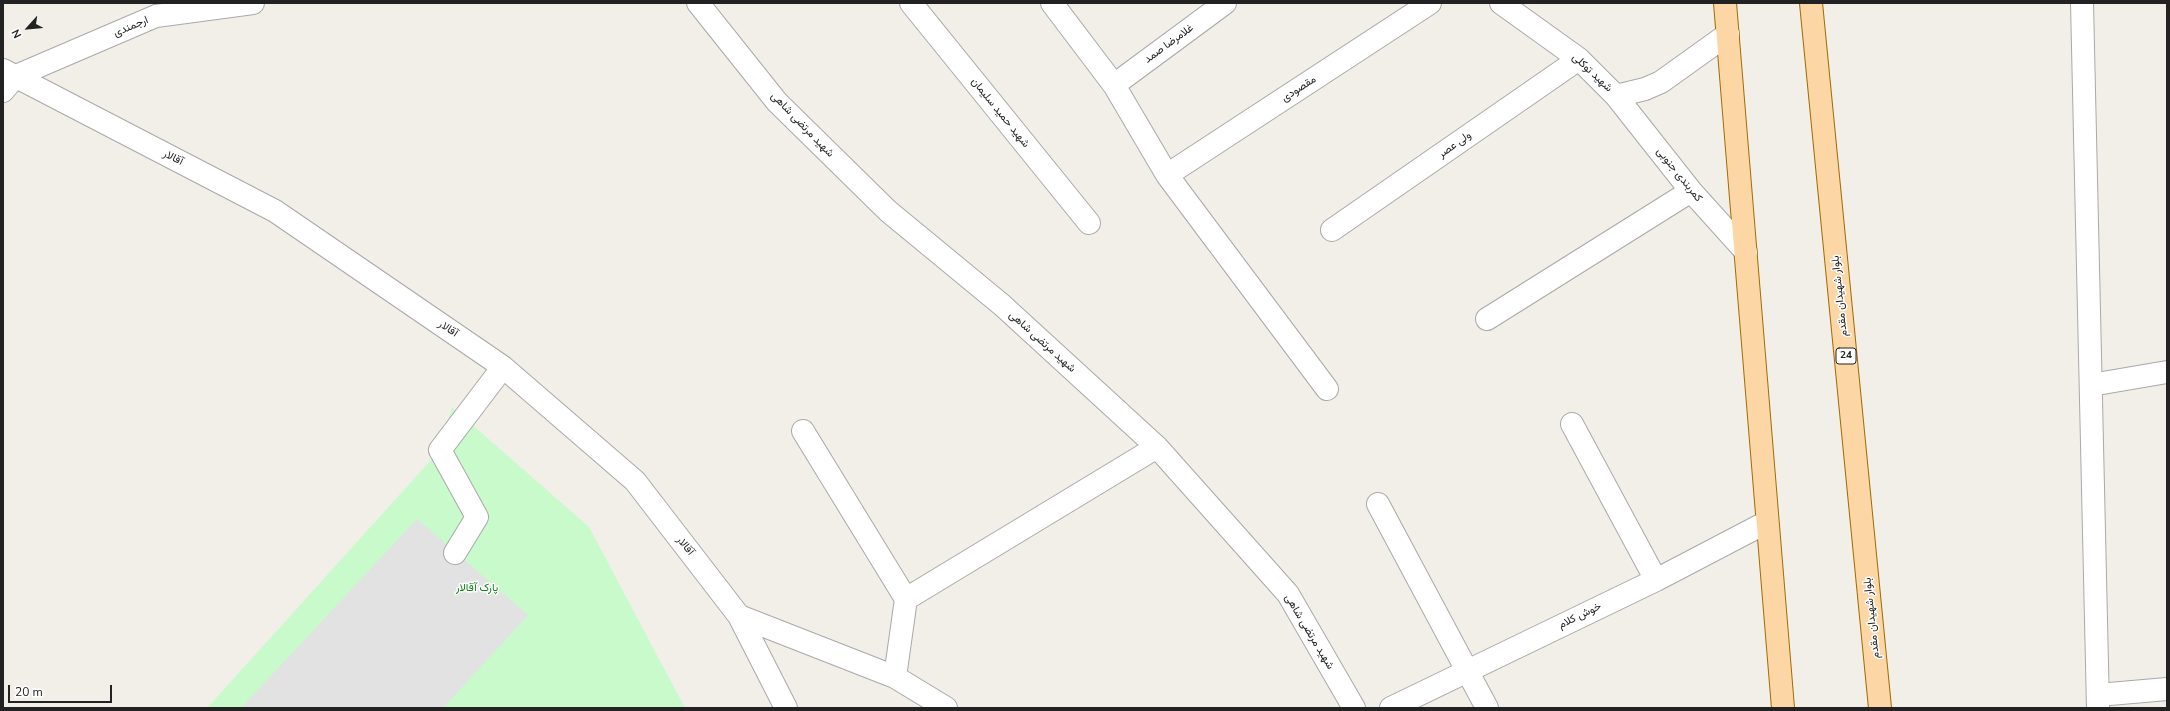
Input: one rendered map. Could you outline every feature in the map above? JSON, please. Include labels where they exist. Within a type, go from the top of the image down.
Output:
[{"type":"main road","points":[[1725,3],[1783,708]]},
{"type":"main road","name":"بلوار شهیدان مقدم","points":[[1811,3],[1880,708]]},
{"type":"street","name":"ارجمندی","points":[[7,79],[156,16],[253,3]]},
{"type":"street","name":"شهید مرتضی شاهی","points":[[698,3],[777,102],[888,211],[1002,305],[1157,447],[1288,594],[1354,708]]},
{"type":"street","name":"شهید حمید سلیمان","points":[[911,3],[1089,223]]},
{"type":"street","name":"غلامرضا صمد","points":[[1114,85],[1225,3]]},
{"type":"street","name":"مقصودی","points":[[1167,175],[1430,3]]},
{"type":"street","name":"شهید توکلی","points":[[1501,3],[1579,59],[1616,96],[1645,89],[1660,82],[1728,34]]},
{"type":"street","points":[[2082,3],[2098,701],[2167,688]]},
{"type":"street","points":[[1056,5],[1114,85],[1167,175],[1327,389]]},
{"type":"street","name":"ولی عصر","points":[[1332,230],[1579,59]]},
{"type":"street","name":"آقالار","points":[[7,79],[122,133],[275,210],[503,367],[635,481],[739,616],[786,708]]},
{"type":"street","name":"کمربندی جنوبی","points":[[1616,96],[1691,191],[1746,252]]},
{"type":"street","points":[[1487,319],[1691,191]]},
{"type":"street","points":[[455,553],[477,517],[440,450],[503,367]]},
{"type":"street","points":[[2091,385],[2167,372]]},
{"type":"street","points":[[1572,424],[1656,580]]},
{"type":"street","points":[[803,431],[906,599],[895,678]]},
{"type":"street","points":[[906,599],[1157,447]]},
{"type":"street","points":[[1378,504],[1487,708]]},
{"type":"street","name":"خوش کلام","points":[[1391,708],[1656,580],[1767,522]]},
{"type":"street","points":[[739,616],[895,678],[946,708]]},
{"type":"green space","name":"پارک آقالار","points":[[452,407],[589,527],[685,708],[207,708],[440,450]]},
{"type":"shaded area","points":[[417,519],[528,615],[443,708],[241,708]]}]
